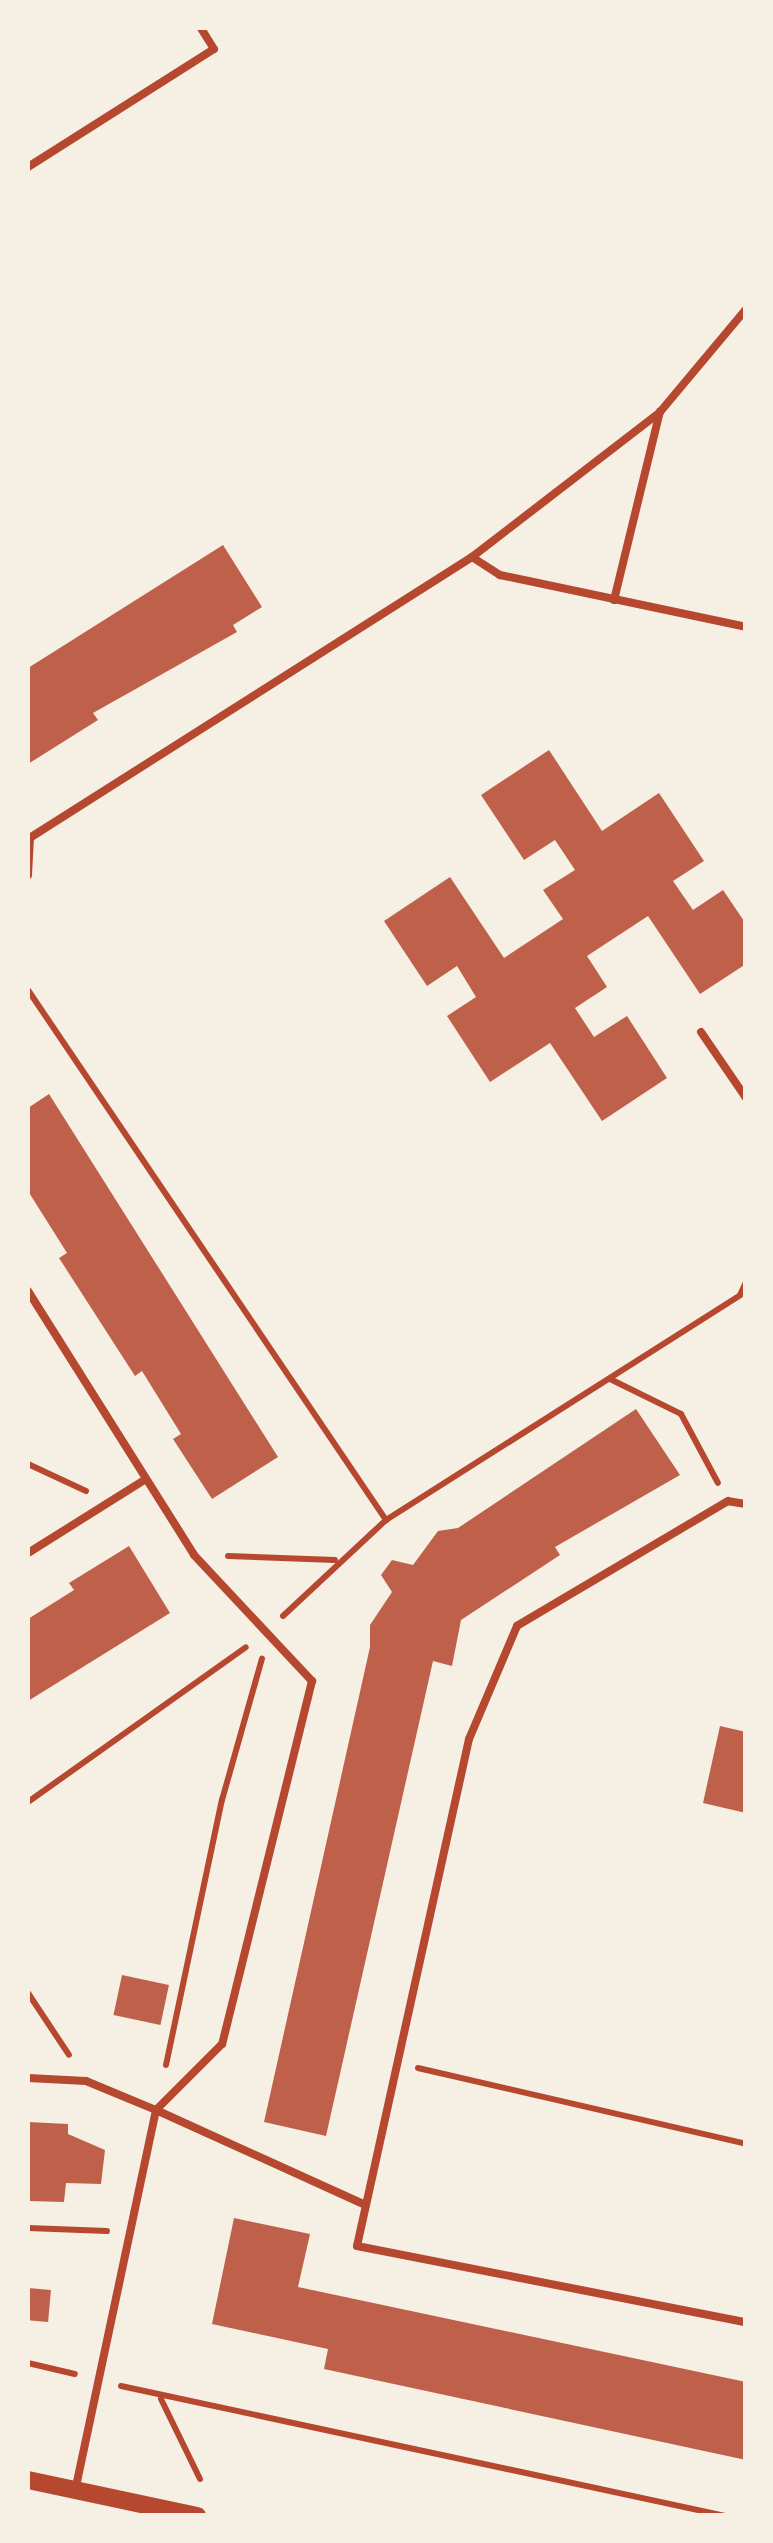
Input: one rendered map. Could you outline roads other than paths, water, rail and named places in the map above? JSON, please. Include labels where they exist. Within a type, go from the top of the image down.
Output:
[{"type":"street","points":[[28,2480],[197,2516]]},
{"type":"lane","points":[[28,167],[214,50],[201,28]]},
{"type":"lane","points":[[28,875],[28,839],[472,557],[660,412],[746,309]]},
{"type":"lane","points":[[614,600],[660,412]]},
{"type":"lane","points":[[472,557],[500,575],[746,627]]},
{"type":"lane","points":[[701,1032],[746,1098]]},
{"type":"lane","points":[[28,1291],[194,1555],[270,1630],[312,1681],[222,2044],[156,2110],[75,2490]]},
{"type":"lane","points":[[28,1553],[146,1478]]},
{"type":"lane","points":[[746,1504],[728,1501],[517,1626],[470,1739],[356,2246],[746,2322]]},
{"type":"lane","points":[[28,2078],[86,2081],[365,2205]]}]
